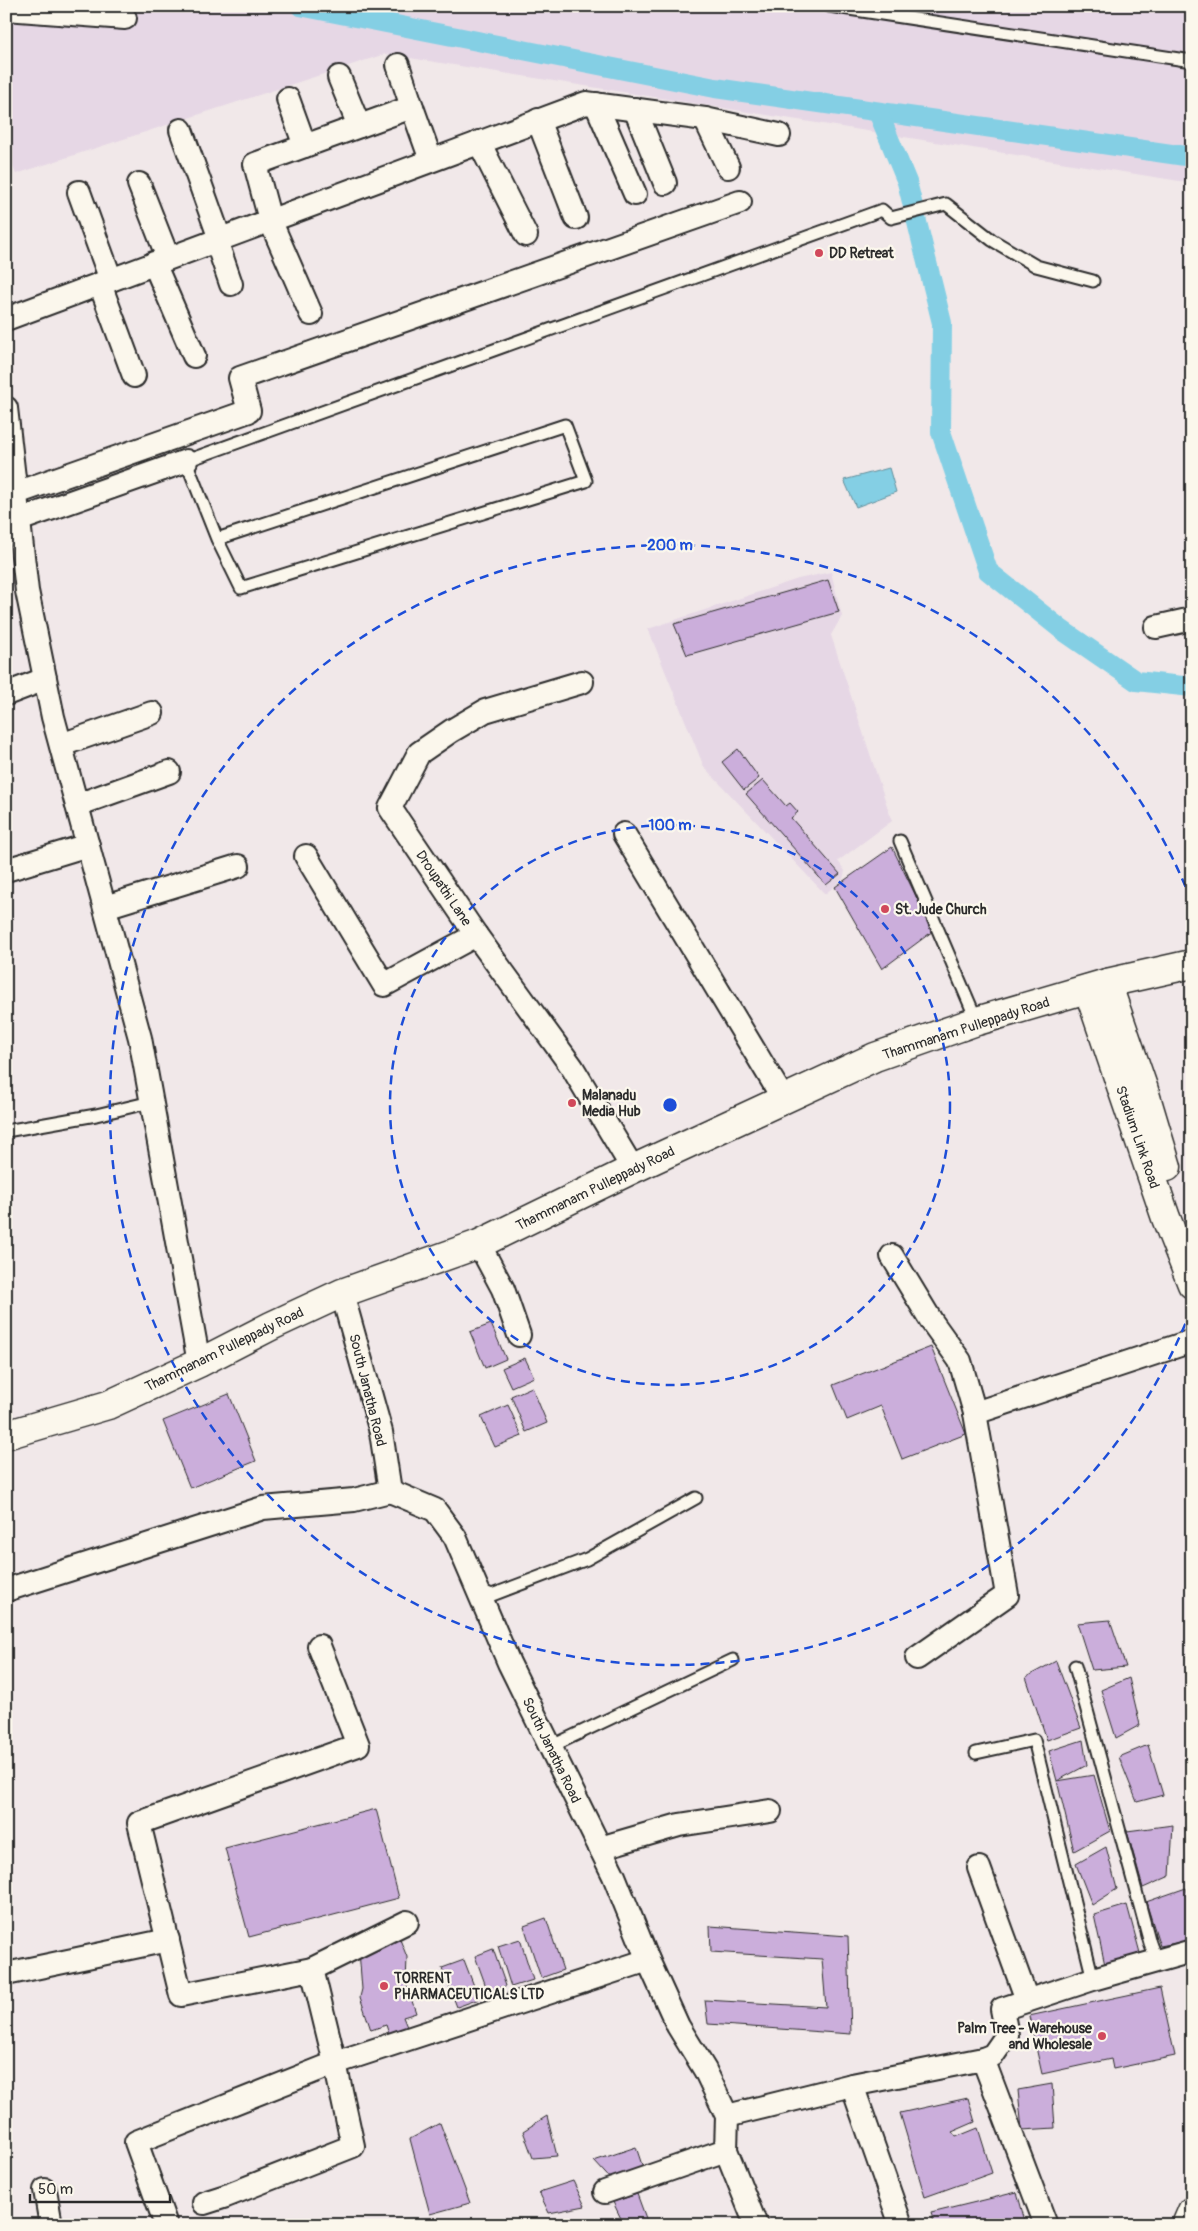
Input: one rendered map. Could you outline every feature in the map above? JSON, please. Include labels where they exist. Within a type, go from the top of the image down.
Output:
[{"type":"main road","name":"Thammanam Pulleppady Road","points":[[6,1434],[108,1405],[342,1293],[479,1244],[633,1169],[875,1057],[977,1022],[1098,986],[1192,964]]},
{"type":"main road","name":"Stadium Link Road","points":[[1098,986],[1143,1087],[1192,1242]]},
{"type":"main road","name":"Stadium Link Road","points":[[1098,986],[1166,1218],[1192,1284]]},
{"type":"main road","points":[[1186,2225],[1192,2210]]},
{"type":"street","points":[[6,9],[125,18]]},
{"type":"street","points":[[398,65],[431,160]]},
{"type":"street","points":[[339,77],[359,126]]},
{"type":"street","points":[[288,99],[305,146]]},
{"type":"street","points":[[6,318],[586,103],[705,119],[779,134]]},
{"type":"street","points":[[596,104],[635,194]]},
{"type":"street","points":[[311,314],[270,220],[255,164],[412,107]]},
{"type":"street","points":[[635,109],[665,184]]},
{"type":"street","points":[[705,119],[728,167]]},
{"type":"street","points":[[538,120],[576,218]]},
{"type":"street","points":[[181,130],[231,284]]},
{"type":"street","points":[[479,142],[526,235]]},
{"type":"street","points":[[139,184],[161,261],[194,356]]},
{"type":"street","points":[[79,192],[134,376]]},
{"type":"street","points":[[16,493],[249,411],[240,378],[740,202]]},
{"type":"street","points":[[6,408],[10,469],[20,520],[27,591],[61,745],[140,1038],[199,1363]]},
{"type":"street","points":[[20,520],[186,461]]},
{"type":"street","points":[[1156,627],[1192,619]]},
{"type":"street","points":[[6,694],[45,679]]},
{"type":"street","name":"Droupathi Lane","points":[[582,682],[485,711],[451,731],[419,753],[390,808],[476,935],[572,1067],[633,1169]]},
{"type":"street","points":[[61,745],[152,713]]},
{"type":"street","points":[[77,805],[169,772]]},
{"type":"street","points":[[624,834],[784,1100]]},
{"type":"street","points":[[6,870],[88,845]]},
{"type":"street","points":[[306,856],[384,985],[476,935]]},
{"type":"street","points":[[104,907],[238,866]]},
{"type":"street","points":[[479,1244],[503,1288],[519,1335]]},
{"type":"street","points":[[892,1256],[932,1322],[960,1361],[975,1413],[1008,1595],[918,1658]]},
{"type":"street","name":"South Janatha Road","points":[[342,1293],[381,1432],[390,1490],[435,1510],[455,1537],[509,1663],[614,1876],[648,1960],[678,2026],[705,2070],[727,2116],[726,2150],[756,2225]]},
{"type":"street","points":[[975,1413],[1192,1341]]},
{"type":"street","points":[[6,1590],[263,1508],[354,1500],[390,1490]]},
{"type":"street","points":[[319,1646],[358,1745],[139,1823],[181,1995],[312,1969],[407,1922]]},
{"type":"street","points":[[600,1848],[680,1826],[770,1811]]},
{"type":"street","points":[[979,1868],[1027,2000]]},
{"type":"street","points":[[6,1974],[168,1940]]},
{"type":"street","points":[[727,2116],[852,2085],[983,2059],[993,2055],[1007,2036],[1002,2009],[1093,1979],[1192,1951]]},
{"type":"street","points":[[166,2225],[136,2142],[335,2063],[648,1960]]},
{"type":"street","points":[[204,2203],[353,2146],[312,1969]]},
{"type":"street","points":[[983,2059],[1046,2225]]},
{"type":"street","points":[[852,2085],[902,2225]]},
{"type":"street","points":[[606,2192],[726,2150]]},
{"type":"street","points":[[45,2190],[51,2225]]},
{"type":"lane","points":[[829,6],[1192,61]]},
{"type":"lane","points":[[217,539],[565,425],[586,481],[241,588],[217,539],[186,461],[873,212],[882,210],[891,218],[946,204],[992,240],[1036,266],[1093,281]]},
{"type":"lane","points":[[900,841],[977,1022]]},
{"type":"lane","points":[[6,1131],[96,1115],[151,1102]]},
{"type":"lane","points":[[479,1590],[492,1595],[587,1559],[696,1498]]},
{"type":"lane","points":[[550,1747],[733,1660]]},
{"type":"lane","points":[[1075,1666],[1157,1962]]},
{"type":"lane","points":[[976,1753],[1034,1740],[1093,1979]]},
{"type":"shaded area","points":[[6,6],[1192,6],[1192,183],[385,54],[16,174],[6,151]]},
{"type":"shaded area","points":[[831,572],[842,616],[831,635],[892,821],[838,861],[845,871],[843,879],[825,894],[704,767],[648,629],[798,579]]},
{"type":"water","points":[[889,468],[896,492],[856,507],[844,480]]},
{"type":"building","points":[[828,580],[839,612],[687,655],[674,624]]},
{"type":"building","points":[[738,749],[759,778],[744,790],[722,762]]},
{"type":"building","points":[[763,780],[786,806],[790,803],[798,812],[791,818],[840,874],[826,885],[746,794]]},
{"type":"building","name":"St. Jude Church","points":[[892,847],[933,931],[882,969],[835,887]]},
{"type":"building","points":[[491,1324],[506,1359],[485,1368],[470,1332]]},
{"type":"building","points":[[931,1347],[966,1434],[902,1459],[881,1406],[847,1420],[833,1385]]},
{"type":"building","points":[[525,1358],[534,1377],[511,1387],[502,1368]]},
{"type":"building","points":[[532,1387],[547,1423],[526,1432],[511,1396]]},
{"type":"building","points":[[229,1394],[256,1461],[190,1488],[163,1421]]},
{"type":"building","points":[[508,1405],[522,1436],[495,1447],[481,1417]]},
{"type":"building","points":[[1110,1620],[1126,1667],[1092,1670],[1077,1623]]},
{"type":"building","points":[[1056,1661],[1081,1728],[1047,1740],[1026,1677]]},
{"type":"building","points":[[1129,1678],[1140,1725],[1116,1738],[1101,1690]]},
{"type":"building","points":[[1083,1740],[1087,1765],[1057,1781],[1049,1751]]},
{"type":"building","points":[[1148,1745],[1163,1795],[1137,1802],[1119,1757]]},
{"type":"building","points":[[1094,1775],[1110,1831],[1074,1851],[1057,1781]]},
{"type":"building","points":[[376,1809],[399,1898],[249,1937],[225,1848]]},
{"type":"building","points":[[1173,1825],[1170,1876],[1143,1888],[1127,1831]]},
{"type":"building","points":[[1106,1847],[1117,1889],[1092,1905],[1076,1864]]},
{"type":"building","points":[[1186,1888],[1192,1913],[1192,1940],[1160,1946],[1146,1902]]},
{"type":"building","points":[[1127,1905],[1140,1953],[1105,1965],[1094,1915]]},
{"type":"building","points":[[546,1918],[563,1970],[541,1978],[524,1926]]},
{"type":"building","points":[[710,1926],[848,1936],[851,2034],[708,2024],[705,2000],[826,2007],[822,1959],[711,1952]]},
{"type":"building","name":"TORRENT PHARMACEUTICALS LTD","points":[[399,1937],[407,1957],[406,1983],[416,2013],[403,2017],[407,2027],[389,2034],[386,2025],[371,2030],[360,1997],[362,1989],[359,1951]]},
{"type":"building","points":[[520,1939],[533,1980],[511,1987],[498,1946]]},
{"type":"building","points":[[493,1949],[506,1986],[488,1992],[475,1956]]},
{"type":"building","points":[[464,1960],[479,1999],[457,2007],[442,1968]]},
{"type":"building","name":"Palm Tree - Warehouse and Wholesale","points":[[1160,1988],[1175,2056],[1113,2069],[1111,2059],[1042,2074],[1029,2016]]},
{"type":"building","points":[[1052,2084],[1055,2128],[1022,2130],[1018,2090]]},
{"type":"building","points":[[968,2098],[975,2122],[952,2132],[956,2137],[978,2128],[992,2173],[925,2197],[900,2113]]},
{"type":"building","points":[[547,2116],[557,2156],[533,2158],[523,2131]]},
{"type":"building","points":[[440,2123],[470,2203],[430,2214],[410,2139]]},
{"type":"building","points":[[636,2147],[645,2174],[615,2184],[594,2161]]},
{"type":"building","points":[[573,2181],[585,2206],[549,2213],[539,2192]]},
{"type":"building","points":[[1017,2192],[1026,2225],[935,2225],[931,2213]]},
{"type":"building","points":[[637,2194],[647,2221],[640,2225],[624,2225],[613,2202]]},
{"type":"waterway","points":[[300,6],[715,88],[1192,157]]},
{"type":"waterway","points":[[878,112],[907,182],[942,323],[941,432],[988,571],[1062,630],[1136,681],[1192,687]]},
{"type":"place","name":"DD Retreat","points":[[819,253]]},
{"type":"place","name":"St. Jude Church","points":[[885,909]]},
{"type":"place","name":"Malanadu Media Hub","points":[[572,1103]]},
{"type":"place","name":"TORRENT PHARMACEUTICALS LTD","points":[[384,1986]]},
{"type":"place","name":"Palm Tree - Warehouse and Wholesale","points":[[1102,2036]]}]
